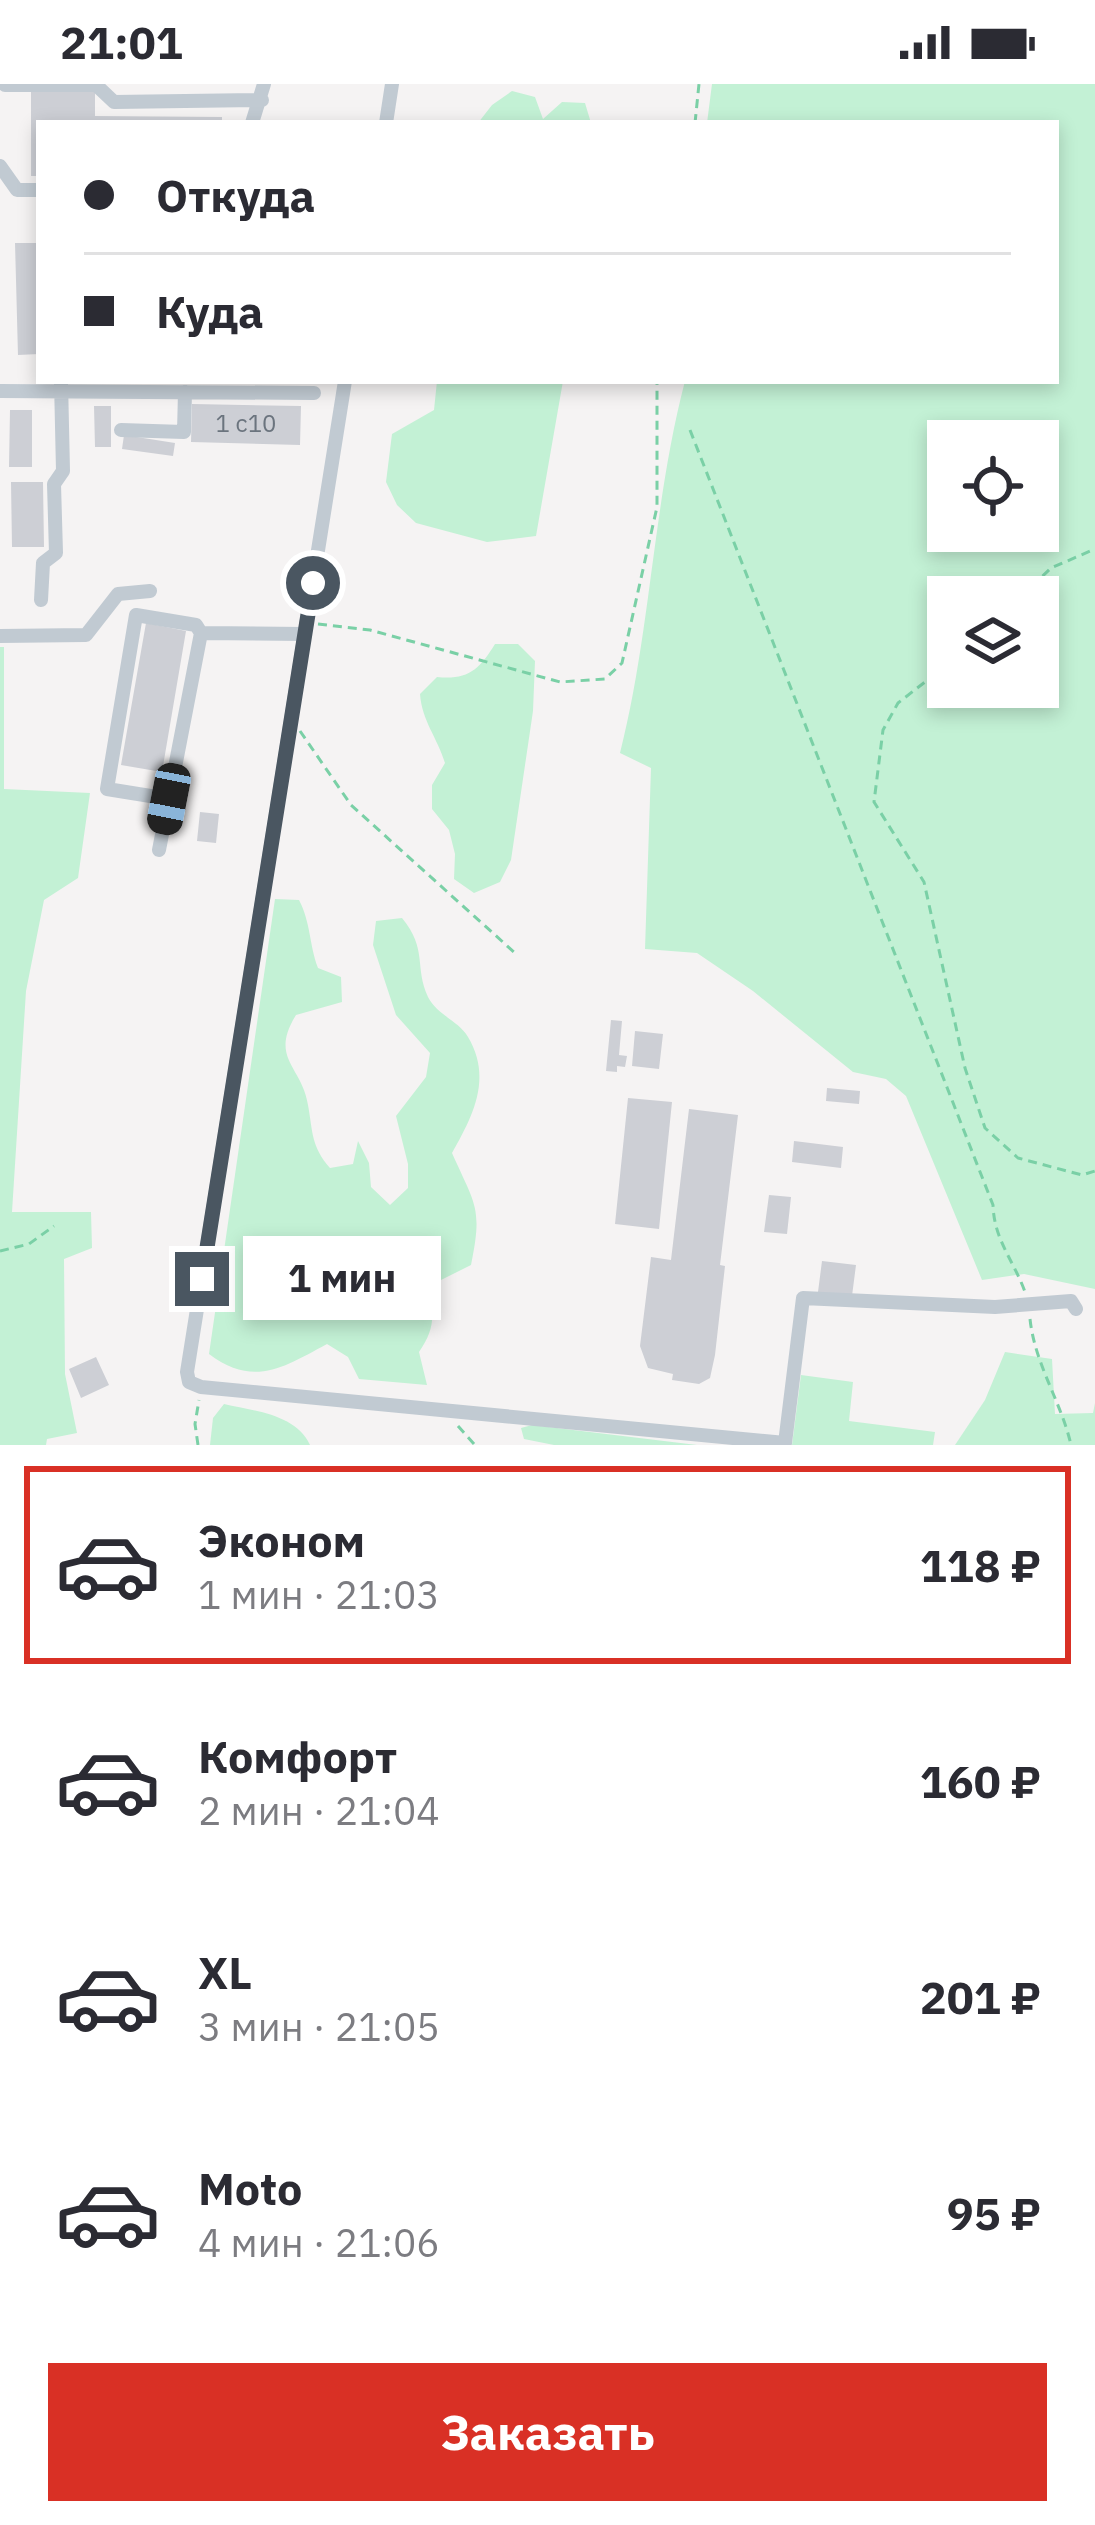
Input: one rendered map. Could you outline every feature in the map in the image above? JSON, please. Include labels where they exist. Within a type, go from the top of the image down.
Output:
[{"type":"lane","points":[[386,120],[392,84]]},
{"type":"lane","points":[[5,86],[96,86],[114,102],[263,92]]},
{"type":"lane","points":[[0,166],[16,190],[36,190]]},
{"type":"lane","points":[[345,384],[189,1382],[201,1387],[785,1444],[803,1298],[995,1307],[1071,1301],[1076,1309]]},
{"type":"lane","points":[[0,391],[61,386],[185,392],[210,387],[276,387],[314,393]]},
{"type":"lane","points":[[41,600],[43,563],[56,553],[54,484],[63,471],[61,386]]},
{"type":"lane","points":[[121,430],[184,432],[185,392]]},
{"type":"lane","points":[[0,636],[86,635],[118,594],[150,591]]},
{"type":"lane","points":[[159,850],[169,799],[201,633],[196,625],[136,615],[107,789],[169,799]]},
{"type":"lane","points":[[201,633],[305,629]]},
{"type":"path","points":[[695,120],[699,84]]},
{"type":"path","points":[[305,629],[370,630],[560,682],[604,679],[622,663],[657,507],[657,384]]},
{"type":"path","points":[[690,430],[993,1205],[1000,1246],[1014,1260],[1029,1304],[1041,1368],[1071,1445]]},
{"type":"path","points":[[1043,576],[1095,549]]},
{"type":"path","points":[[927,680],[898,703],[883,730],[874,802],[924,882],[964,1068],[985,1127],[1018,1158],[1082,1175],[1095,1172]]},
{"type":"path","points":[[291,718],[351,805],[515,953]]},
{"type":"path","points":[[0,1251],[29,1244],[54,1226]]},
{"type":"path","points":[[198,1445],[195,1424],[201,1387]]},
{"type":"path","points":[[445,1411],[475,1445]]},
{"type":"green space","points":[[712,84],[1095,84],[1095,1289],[1024,1274],[982,1280],[906,1096],[886,1079],[853,1072],[753,991],[697,953],[645,949],[651,768],[620,753],[639,661],[666,473],[684,384],[1059,384],[1059,120],[707,120]]},
{"type":"green space","points":[[512,91],[535,97],[543,119],[562,102],[585,103],[590,120],[480,120]]},
{"type":"green space","points":[[437,384],[562,384],[536,536],[487,542],[416,523],[397,505],[386,482],[392,434],[434,410]]},
{"type":"green space","points":[[495,644],[518,644],[535,661],[533,711],[511,860],[500,882],[474,893],[454,879],[449,830],[432,809],[432,785],[445,763],[420,694],[437,677],[472,671]]},
{"type":"green space","points":[[0,647],[4,647],[4,789],[90,793],[78,878],[44,900],[26,991],[12,1212],[91,1212],[92,1248],[64,1259],[65,1374],[77,1433],[47,1439],[46,1445],[0,1445]]},
{"type":"green space","points":[[275,899],[299,900],[318,968],[341,977],[342,1002],[296,1015],[286,1042],[286,1053],[305,1092],[316,1146],[330,1168],[353,1164],[358,1141],[369,1163],[371,1187],[390,1205],[408,1188],[408,1164],[396,1116],[426,1077],[430,1053],[396,1015],[373,945],[376,921],[402,918],[415,939],[428,997],[464,1031],[475,1053],[477,1097],[452,1153],[475,1207],[475,1246],[471,1265],[427,1287],[432,1321],[419,1352],[427,1385],[359,1379],[348,1357],[327,1344],[283,1366],[255,1372],[240,1370],[209,1354]]},
{"type":"green space","points":[[1005,1352],[1052,1359],[1055,1414],[1093,1413],[1095,1403],[1095,1445],[955,1445],[985,1400]]},
{"type":"green space","points":[[801,1375],[853,1382],[849,1421],[935,1432],[933,1445],[792,1445]]},
{"type":"green space","points":[[224,1404],[285,1420],[310,1445],[210,1445],[213,1418]]},
{"type":"green space","points":[[532,1425],[697,1445],[554,1445],[524,1439],[521,1428]]},
{"type":"building","points":[[31,91],[95,92],[95,116],[222,117],[36,120],[36,176],[31,176]]},
{"type":"building","points":[[15,243],[36,243],[36,354],[18,355]]},
{"type":"building","points":[[192,404],[301,406],[300,445],[191,442]]},
{"type":"building","points":[[94,406],[111,406],[111,447],[95,447]]},
{"type":"building","points":[[10,410],[32,410],[32,467],[9,467]]},
{"type":"building","points":[[124,435],[175,443],[173,456],[122,449]]},
{"type":"building","points":[[11,482],[43,482],[44,547],[12,547]]},
{"type":"building","points":[[146,623],[186,631],[162,772],[121,765]]},
{"type":"building","points":[[200,812],[219,814],[216,843],[197,841]]},
{"type":"building","points":[[611,1020],[622,1021],[619,1055],[627,1056],[625,1067],[617,1066],[617,1072],[606,1071]]},
{"type":"building","points":[[635,1031],[663,1034],[659,1069],[632,1066]]},
{"type":"building","points":[[827,1088],[860,1091],[859,1104],[826,1101]]},
{"type":"building","points":[[628,1098],[672,1102],[659,1229],[615,1224]]},
{"type":"building","points":[[689,1109],[738,1115],[720,1265],[725,1266],[715,1355],[710,1378],[699,1384],[672,1380],[673,1374],[648,1368],[640,1346],[651,1257],[671,1260]]},
{"type":"building","points":[[794,1141],[843,1147],[841,1168],[792,1162]]},
{"type":"building","points":[[769,1195],[791,1197],[787,1234],[764,1232]]},
{"type":"building","points":[[822,1261],[856,1265],[852,1296],[818,1292]]},
{"type":"building","points":[[96,1357],[109,1385],[81,1398],[69,1369]]},
{"type":"route","points":[[202,1279],[313,583]]}]
